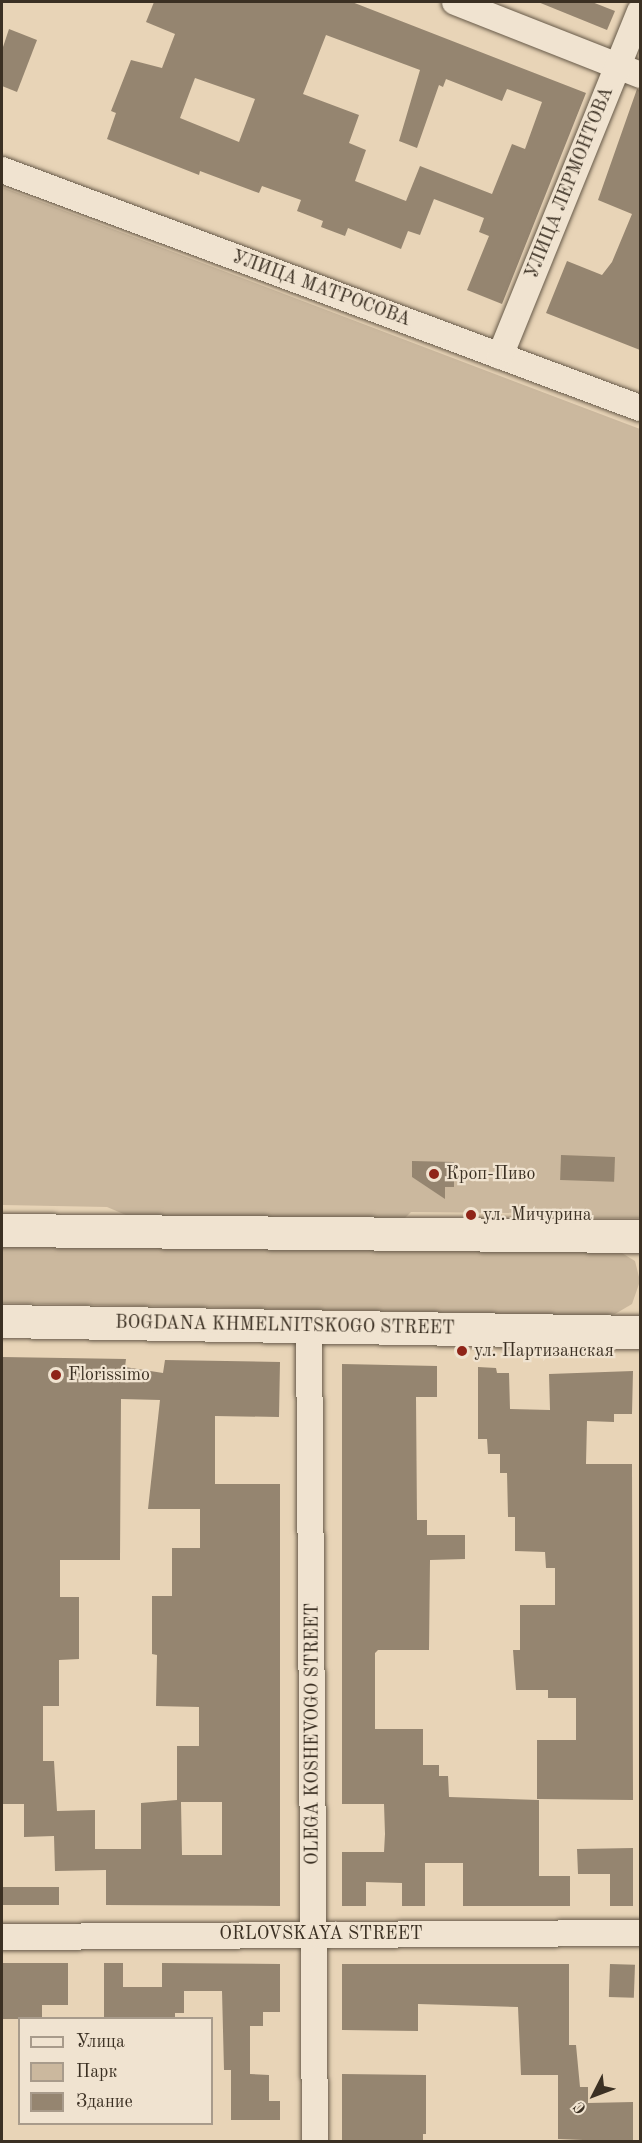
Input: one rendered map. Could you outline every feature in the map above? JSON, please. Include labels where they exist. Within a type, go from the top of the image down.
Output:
[{"type":"main road","points":[[2,1230],[640,1236]]},
{"type":"main road","name":"BOGDANA KHMELNITSKOGO STREET","points":[[2,1321],[640,1332]]},
{"type":"street","points":[[455,2],[629,70]]},
{"type":"street","name":"УЛИЦА ЛЕРМОНТОВА","points":[[500,356],[629,70],[640,11]]},
{"type":"street","name":"УЛИЦА МАТРОСОВА","points":[[2,170],[640,408]]},
{"type":"street","name":"OLEGA KOSHEVOGO STREET","points":[[309,1326],[315,2142]]},
{"type":"street","name":"ORLOVSKAYA STREET","points":[[2,1937],[315,1933],[640,1933]]},
{"type":"green space","points":[[2,187],[640,429],[640,1218],[533,1219],[524,1213],[411,1212],[403,1220],[133,1218],[107,1207],[2,1205]]},
{"type":"green space","points":[[2,1245],[617,1250],[635,1261],[640,1281],[632,1304],[615,1314],[597,1316],[2,1303]]},
{"type":"building","points":[[154,2],[352,2],[586,93],[502,304],[467,290],[489,236],[479,232],[484,218],[434,199],[420,235],[408,231],[401,249],[348,228],[345,236],[321,227],[323,221],[297,211],[301,200],[262,186],[259,193],[200,171],[199,175],[107,139],[116,113],[111,111],[131,60],[162,68],[175,34],[146,22]],"holes":[[[326,35],[420,70],[399,141],[417,148],[439,85],[443,87],[446,79],[502,101],[507,89],[542,102],[525,149],[512,144],[492,194],[420,166],[406,201],[355,181],[366,150],[349,143],[359,115],[303,94]],[[195,78],[255,99],[239,142],[180,118]]]},
{"type":"building","points":[[538,2],[592,2],[615,11],[607,30]]},
{"type":"building","points":[[9,29],[37,40],[17,92],[2,86],[2,50]]},
{"type":"building","points":[[637,89],[640,90],[640,350],[546,313],[567,261],[602,275],[612,262],[632,214],[598,200]]},
{"type":"building","points":[[561,1155],[615,1157],[614,1182],[560,1180]]},
{"type":"building","points":[[412,1161],[454,1162],[454,1187],[445,1187],[445,1199],[412,1177]]},
{"type":"building","points":[[2,1357],[126,1359],[125,1367],[163,1373],[165,1360],[280,1362],[279,1417],[215,1416],[215,1484],[280,1484],[280,1906],[106,1905],[106,1870],[55,1871],[54,1836],[24,1837],[24,1804],[2,1804]],"holes":[[[121,1399],[160,1400],[148,1509],[200,1509],[200,1548],[172,1548],[172,1596],[152,1596],[152,1654],[157,1655],[156,1706],[199,1707],[199,1746],[177,1746],[177,1800],[141,1803],[141,1849],[95,1849],[95,1810],[57,1811],[54,1761],[43,1761],[43,1706],[59,1706],[59,1660],[79,1659],[79,1597],[60,1597],[60,1560],[120,1560]],[[181,1802],[222,1802],[222,1855],[182,1855]]]},
{"type":"building","points":[[342,1364],[437,1366],[437,1397],[416,1397],[417,1520],[427,1520],[427,1535],[465,1535],[465,1559],[430,1560],[429,1650],[378,1650],[375,1653],[375,1729],[423,1729],[423,1765],[439,1765],[439,1776],[448,1776],[449,1797],[539,1800],[539,1876],[570,1876],[570,1906],[463,1906],[463,1863],[425,1863],[425,1906],[402,1906],[402,1883],[366,1882],[366,1906],[342,1906],[342,1852],[384,1852],[385,1834],[384,1804],[342,1804]]},
{"type":"building","points":[[478,1367],[496,1368],[497,1373],[509,1373],[510,1409],[550,1410],[549,1374],[633,1371],[632,1414],[614,1414],[614,1422],[587,1421],[586,1464],[632,1464],[633,1800],[537,1799],[537,1740],[576,1740],[576,1698],[548,1698],[548,1690],[516,1690],[513,1650],[520,1650],[520,1605],[555,1605],[555,1568],[546,1568],[545,1552],[515,1551],[515,1517],[508,1517],[507,1473],[500,1473],[500,1454],[488,1454],[487,1439],[478,1439]]},
{"type":"building","points":[[633,1848],[633,1906],[610,1906],[610,1874],[578,1874],[577,1849]]},
{"type":"building","points":[[2,1887],[59,1887],[59,1905],[2,1905]]},
{"type":"building","points":[[2,1963],[68,1963],[68,2005],[42,2005],[42,2017],[2,2019]]},
{"type":"building","points":[[104,1963],[123,1963],[123,1987],[162,1987],[162,1963],[280,1964],[280,2012],[263,2012],[263,2026],[250,2026],[250,2074],[269,2075],[269,2101],[280,2101],[280,2120],[231,2120],[231,2070],[224,2070],[222,1991],[184,1991],[184,2013],[175,2013],[175,2017],[104,2017]]},
{"type":"building","points":[[342,1964],[569,1964],[569,2045],[576,2045],[580,2087],[588,2087],[588,2103],[633,2102],[633,2142],[558,2139],[558,2075],[521,2075],[518,2007],[418,2004],[418,2031],[342,2030]]},
{"type":"building","points":[[610,1964],[635,1965],[634,1998],[609,1997]]},
{"type":"building","points":[[342,2074],[426,2075],[426,2134],[423,2134],[423,2142],[342,2142]]},
{"type":"place","name":"Кроп-Пиво","points":[[434,1174]]},
{"type":"place","name":"ул. Мичурина","points":[[471,1215]]},
{"type":"place","name":"ул. Партизанская","points":[[462,1351]]},
{"type":"place","name":"Florissimo","points":[[56,1375]]}]
